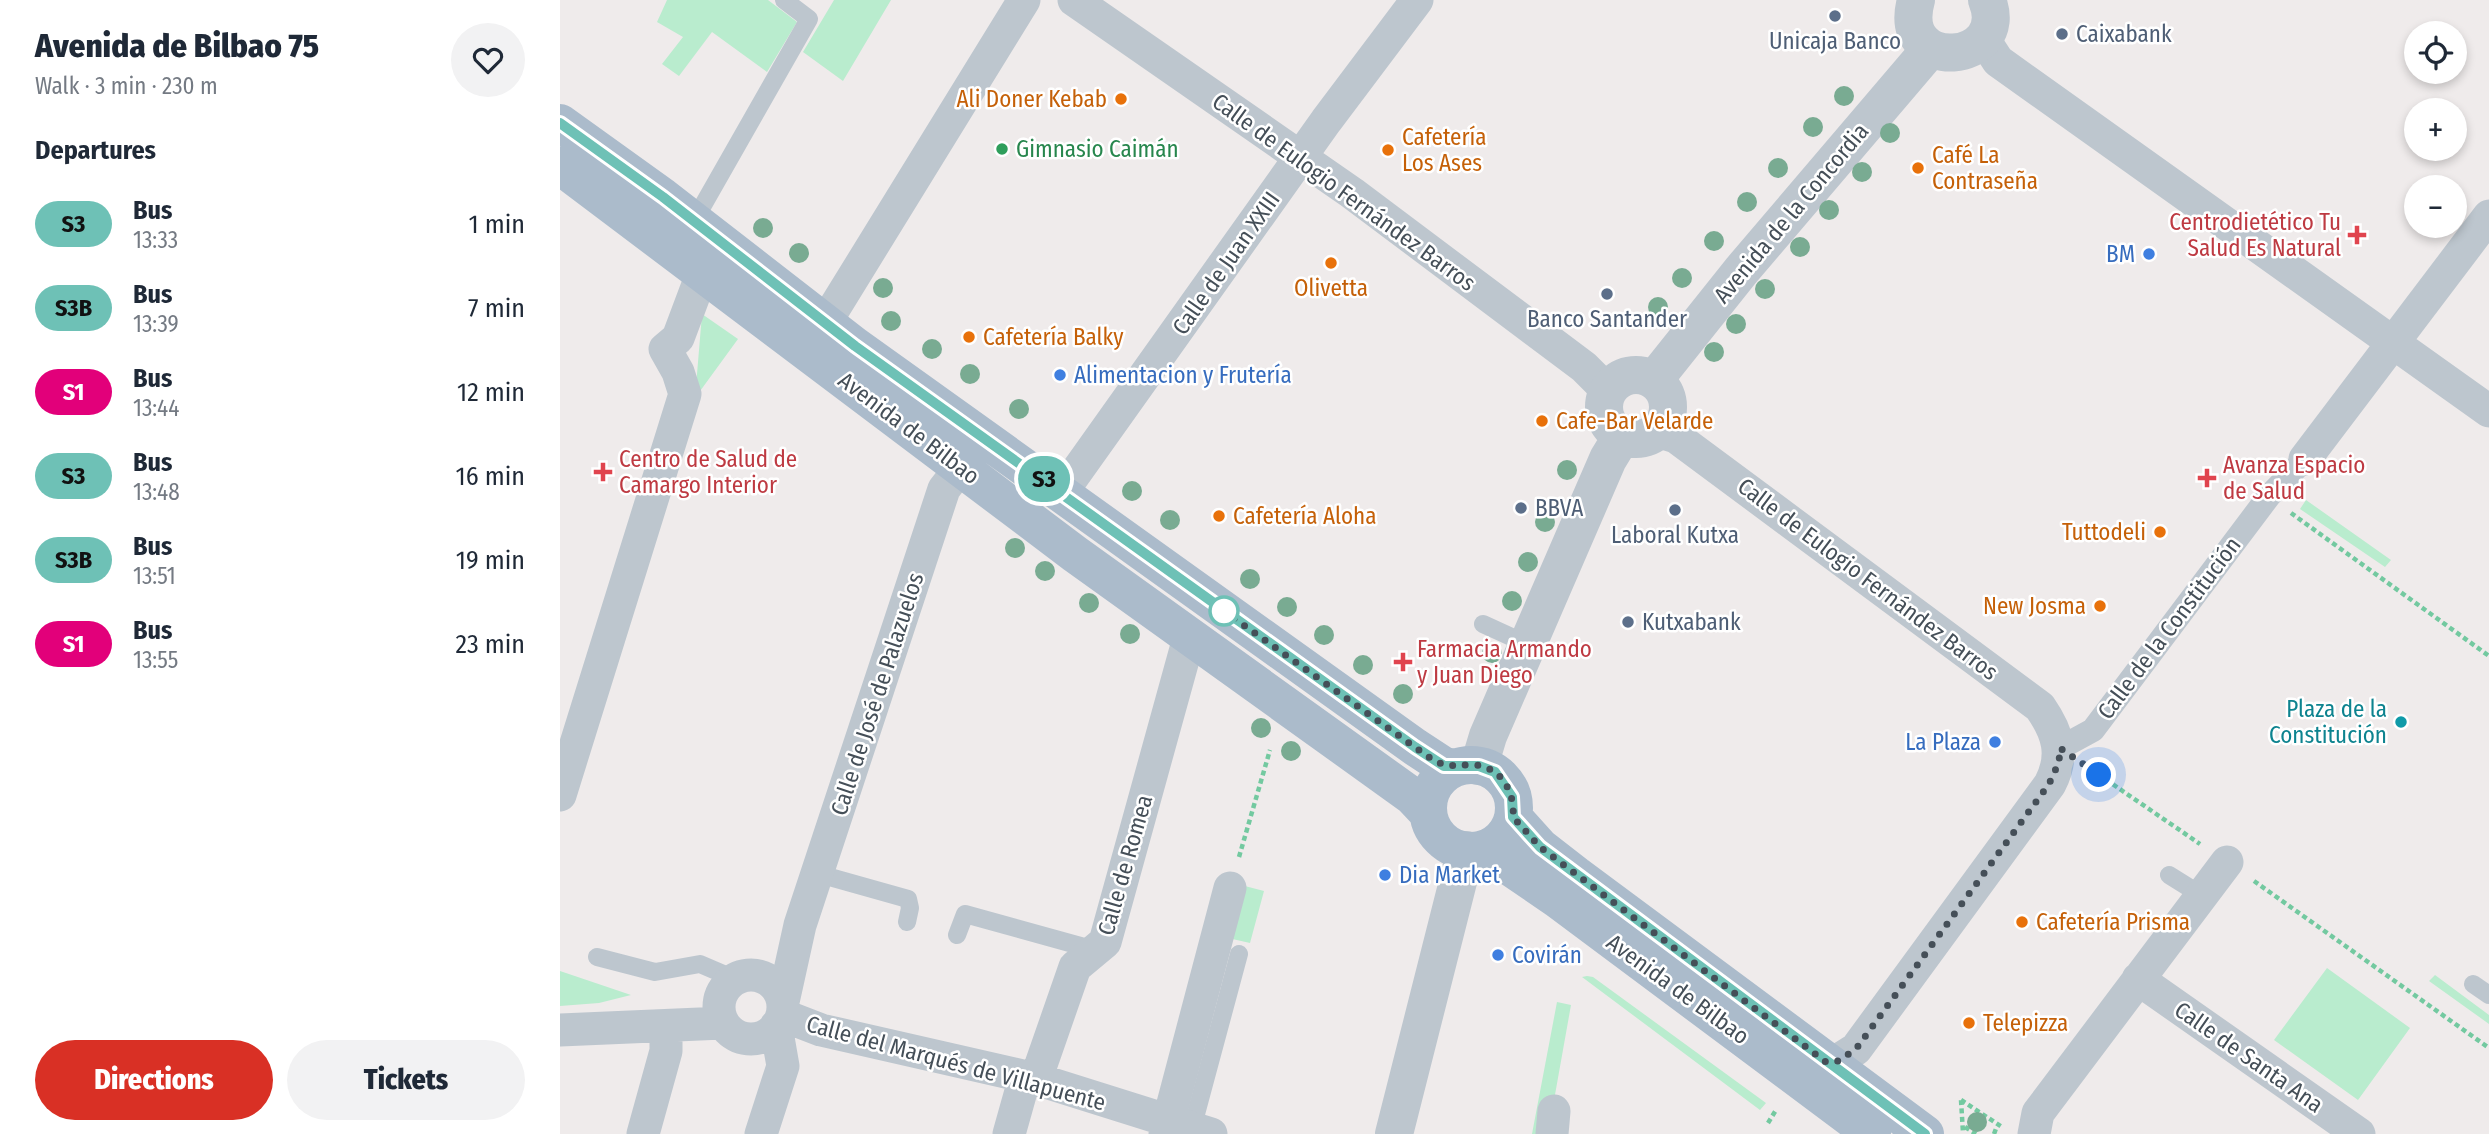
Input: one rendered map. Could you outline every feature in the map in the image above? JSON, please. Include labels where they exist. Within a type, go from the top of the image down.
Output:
[{"type":"main road","name":"Avenida de Bilbao","points":[[560,123],[694,221],[825,323],[1415,747],[1444,766],[1467,767]]},
{"type":"main road","name":"Avenida de Bilbao","points":[[560,166],[1189,638],[1401,788],[1428,813]]},
{"type":"main road","points":[[1467,767],[1495,772],[1506,784],[1512,797],[1513,817],[1504,835],[1472,850],[1444,841],[1433,828],[1428,813],[1429,798],[1436,782],[1467,767]]},
{"type":"main road","name":"Avenida de Bilbao","points":[[1513,817],[1540,847],[1576,875],[1925,1134]]},
{"type":"main road","name":"Avenida de Bilbao","points":[[1472,850],[1494,856],[1557,900],[1872,1134]]},
{"type":"street","points":[[825,323],[1024,0]]},
{"type":"street","name":"Calle de Eulogio Fernández Barros","points":[[1074,0],[1352,193],[1573,358],[1608,391]]},
{"type":"street","name":"Calle de Juan XXIII","points":[[1062,492],[1300,158],[1417,0]]},
{"type":"street","points":[[1916,0],[1913,22],[1922,41],[1941,53],[1965,52],[1989,13]]},
{"type":"street","points":[[1989,13],[1998,61],[2489,411]]},
{"type":"street","name":"Avenida de la Concordia","points":[[1654,380],[1741,271],[1931,48]]},
{"type":"street","name":"Calle de la Constitución","points":[[2060,748],[2093,730],[2269,496],[2305,459],[2489,216]]},
{"type":"street","points":[[560,794],[685,394],[678,372],[665,349],[678,338],[702,274]]},
{"type":"street","points":[[1467,767],[1488,736],[1530,645],[1608,459],[1667,414],[1661,387],[1654,380],[1644,376],[1623,377],[1608,391],[1604,411],[1613,430],[1639,433]]},
{"type":"street","name":"Calle de Eulogio Fernández Barros","points":[[1639,433],[1676,437],[2040,707],[2053,725],[2060,748]]},
{"type":"street","name":"Calle de José de Palazuelos","points":[[761,1134],[783,1066],[780,1015],[800,925],[944,489],[961,467]]},
{"type":"street","name":"Calle de Romea","points":[[1010,1134],[1075,967],[1105,942],[1189,638]]},
{"type":"street","points":[[1826,1062],[1838,1061],[1856,1049],[2049,784],[2059,762],[2060,748]]},
{"type":"street","points":[[1394,1134],[1472,850]]},
{"type":"street","points":[[2034,1134],[2038,1114],[2227,862]]},
{"type":"street","points":[[1184,1130],[1230,888]]},
{"type":"street","name":"Calle de José de Palazuelos","points":[[736,981],[800,925]]},
{"type":"street","points":[[653,1027],[736,981],[759,976],[770,981],[779,991],[780,1015],[767,1035],[743,1038],[723,1023],[719,1011],[736,981]]},
{"type":"street","name":"Calle de Santa Ana","points":[[2138,979],[2359,1134]]},
{"type":"street","name":"Calle del Marqués de Villapuente","points":[[780,1015],[821,1030],[1031,1078],[1184,1130]]},
{"type":"street","points":[[560,1030],[723,1023]]},
{"type":"street","points":[[643,1134],[666,1051],[653,1027]]},
{"type":"lane","points":[[694,221],[809,19],[784,0]]},
{"type":"lane","points":[[1483,624],[1530,645]]},
{"type":"lane","points":[[819,874],[908,899],[910,908],[907,922]]},
{"type":"lane","points":[[2169,875],[2201,895]]},
{"type":"lane","points":[[957,935],[965,914],[1096,950]]},
{"type":"lane","points":[[1184,1130],[1239,954]]},
{"type":"lane","points":[[597,957],[655,972],[700,964],[736,981]]},
{"type":"lane","points":[[2473,984],[2489,995]]},
{"type":"path","points":[[2269,496],[2489,656]]},
{"type":"path","points":[[2060,748],[2227,862],[2489,1048]]},
{"type":"path","points":[[1230,888],[1270,750]]},
{"type":"path","points":[[1963,1134],[1965,1126],[1961,1100],[1990,1121]]},
{"type":"path","points":[[1768,1123],[1776,1110]]},
{"type":"path","points":[[1965,1126],[1976,1134]]},
{"type":"path","points":[[1994,1134],[1997,1126]]},
{"type":"green space","points":[[667,0],[768,0],[797,22],[767,72],[712,32],[679,76],[662,64],[683,37],[657,22]]},
{"type":"green space","points":[[834,0],[891,0],[843,81],[803,52]]},
{"type":"green space","points":[[702,314],[738,339],[695,398]]},
{"type":"green space","points":[[2306,500],[2391,560],[2385,567],[2300,509]]},
{"type":"green space","points":[[1241,885],[1264,891],[1250,943],[1228,938]]},
{"type":"green space","points":[[2327,968],[2410,1028],[2358,1100],[2274,1040]]},
{"type":"green space","points":[[560,971],[631,995],[599,1003],[560,1006]]},
{"type":"green space","points":[[2435,975],[2489,1015],[2489,1024],[2429,981]]},
{"type":"green space","points":[[1582,977],[1593,977],[1766,1103],[1760,1110]]},
{"type":"green space","points":[[1557,1002],[1571,1005],[1548,1134],[1532,1134]]},
{"type":"bus line","name":"S3","points":[[560,123],[663,197],[855,346],[1433,760],[1444,766],[1479,766],[1495,772],[1506,784],[1512,797],[1513,817],[1540,847],[1925,1134]]},
{"type":"place","name":"Unicaja Banco","points":[[1835,16]]},
{"type":"place","name":"Caixabank","points":[[2062,34]]},
{"type":"place","name":"Ali Doner Kebab","points":[[1121,99]]},
{"type":"place","name":"Gimnasio Caimán","points":[[1002,149]]},
{"type":"place","name":"Cafetería Los Ases","points":[[1388,150]]},
{"type":"place","name":"Café La Contraseña","points":[[1918,168]]},
{"type":"place","name":"Centrodietético Tu Salud Es Natural","points":[[2357,235]]},
{"type":"place","name":"BM","points":[[2149,254]]},
{"type":"place","name":"Olivetta","points":[[1331,263]]},
{"type":"place","name":"Banco Santander","points":[[1607,294]]},
{"type":"place","name":"Cafetería Balky","points":[[969,337]]},
{"type":"place","name":"Alimentacion y Frutería","points":[[1060,375]]},
{"type":"place","name":"Cafe-Bar Velarde","points":[[1542,421]]},
{"type":"place","name":"Centro de Salud de Camargo Interior","points":[[603,472]]},
{"type":"place","name":"Avanza Espacio de Salud","points":[[2207,478]]},
{"type":"place","name":"BBVA","points":[[1521,508]]},
{"type":"place","name":"Laboral Kutxa","points":[[1675,510]]},
{"type":"place","name":"Cafetería Aloha","points":[[1219,516]]},
{"type":"place","name":"Tuttodeli","points":[[2160,532]]},
{"type":"place","name":"New Josma","points":[[2100,606]]},
{"type":"place","name":"Kutxabank","points":[[1628,622]]},
{"type":"place","name":"Farmacia Armando y Juan Diego","points":[[1403,662]]},
{"type":"place","name":"Plaza de la Constitución","points":[[2401,722]]},
{"type":"place","name":"La Plaza","points":[[1995,742]]},
{"type":"place","name":"Dia Market","points":[[1385,875]]},
{"type":"place","name":"Cafetería Prisma","points":[[2022,922]]},
{"type":"place","name":"Covirán","points":[[1498,955]]},
{"type":"place","name":"Telepizza","points":[[1969,1023]]},
{"type":"route","points":[[1224,611],[1433,760],[1444,766],[1479,766],[1495,772],[1506,784],[1512,797],[1513,817],[1540,847],[1826,1062],[1838,1061],[1856,1049],[2049,784],[2059,762],[2060,748],[2099,775]]}]
